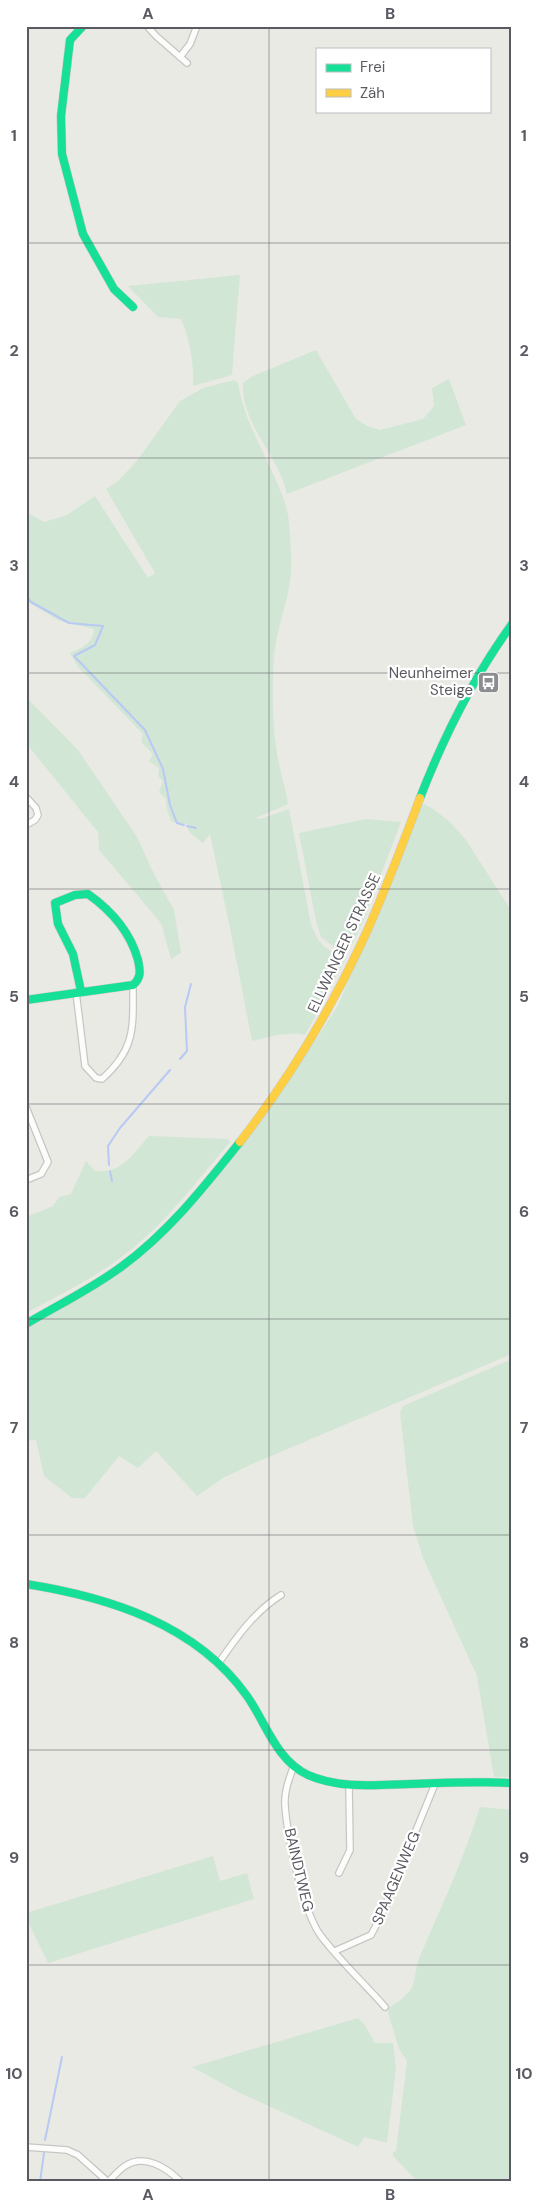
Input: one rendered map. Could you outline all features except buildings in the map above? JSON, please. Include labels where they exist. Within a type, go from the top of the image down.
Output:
[{"type":"street","points":[[83,26],[70,40],[61,116],[62,154],[82,234],[114,289],[133,306]]},
{"type":"street","points":[[147,26],[187,63]]},
{"type":"street","points":[[180,57],[190,44],[197,26]]},
{"type":"street","name":"ELLWANGER STRASSE","points":[[26,1324],[109,1276],[156,1237],[206,1183],[276,1095],[316,1034],[355,959],[379,904],[437,754],[455,713],[472,681],[512,624]]},
{"type":"street","points":[[26,798],[36,808],[38,815],[26,825]]},
{"type":"street","points":[[26,1000],[78,992],[133,985],[139,980],[141,972],[135,944],[127,930],[93,897],[88,894],[75,895],[55,903],[58,924],[73,954],[78,992],[85,1066],[96,1078],[102,1079],[113,1069],[127,1050],[132,1032],[133,985]]},
{"type":"street","points":[[26,1107],[48,1162],[41,1174],[26,1180]]},
{"type":"street","points":[[26,1584],[49,1587],[123,1606],[180,1633],[218,1664],[245,1692],[276,1745],[293,1768],[318,1779],[349,1786],[487,1781],[512,1782]]},
{"type":"street","points":[[218,1664],[236,1638],[264,1606],[281,1595]]},
{"type":"street","name":"BAINDTWEG","points":[[293,1768],[287,1784],[285,1804],[294,1862],[310,1918],[321,1935],[385,2007]]},
{"type":"street","name":"SPAAGENWEG","points":[[335,1951],[371,1935],[381,1916],[436,1784]]},
{"type":"street","points":[[339,1873],[350,1850],[349,1786]]},
{"type":"street","points":[[26,2146],[67,2150],[78,2155],[108,2182],[126,2165],[143,2161],[155,2163],[165,2168],[181,2182]]},
{"type":"green space","points":[[240,275],[232,375],[193,386],[191,352],[181,319],[158,317],[128,286]]},
{"type":"green space","points":[[316,350],[356,419],[367,426],[380,430],[423,419],[434,406],[432,388],[449,379],[466,425],[287,494],[283,480],[248,412],[244,398],[243,383],[253,376]]},
{"type":"green space","points":[[234,380],[238,383],[246,414],[287,509],[292,565],[276,644],[273,683],[275,738],[288,804],[256,818],[260,819],[289,809],[311,924],[323,945],[342,956],[345,960],[305,1035],[285,1034],[252,1041],[210,834],[203,843],[191,834],[187,828],[189,825],[184,823],[182,826],[171,821],[166,799],[159,792],[163,781],[158,776],[159,768],[149,761],[153,754],[141,742],[143,734],[78,667],[70,653],[83,647],[92,638],[94,629],[60,621],[26,601],[26,512],[44,522],[67,515],[95,496],[148,578],[155,573],[106,489],[118,481],[136,462],[180,401],[203,388]]},
{"type":"green space","points":[[26,697],[78,750],[137,837],[154,874],[174,910],[181,953],[171,959],[161,923],[99,850],[98,832],[26,743]]},
{"type":"green space","points":[[424,804],[450,822],[466,840],[512,912],[512,1354],[250,1465],[223,1478],[197,1496],[156,1451],[138,1468],[119,1456],[85,1498],[72,1498],[44,1476],[36,1440],[26,1441],[26,1329],[116,1277],[166,1233],[195,1203],[238,1149],[302,1061],[338,1005],[393,879],[421,805]]},
{"type":"green space","points":[[366,819],[401,822],[363,922],[348,952],[337,949],[321,937],[316,921],[299,833]]},
{"type":"green space","points":[[149,1136],[228,1139],[230,1142],[178,1204],[135,1247],[74,1288],[26,1313],[26,1217],[53,1206],[59,1197],[71,1194],[86,1161],[95,1171],[113,1169],[132,1156]]},
{"type":"green space","points":[[512,1359],[512,1777],[494,1777],[477,1676],[423,1558],[413,1526],[400,1413],[403,1406]]},
{"type":"green space","points":[[480,1807],[512,1810],[512,2182],[418,2182],[393,2156],[393,2152],[396,2151],[407,2061],[399,2049],[387,2009],[403,1998],[413,1986],[418,1960],[460,1864]]},
{"type":"green space","points":[[213,1856],[220,1881],[247,1873],[254,1899],[48,1963],[26,1918],[26,1913]]},
{"type":"green space","points":[[358,2018],[365,2025],[375,2043],[393,2043],[396,2068],[387,2143],[364,2137],[358,2147],[238,2092],[192,2067]]},
{"type":"waterway","points":[[26,595],[31,602],[69,623],[103,626],[95,645],[74,656],[145,730],[163,769],[170,805],[177,823],[184,825]]},
{"type":"waterway","points":[[187,826],[196,828]]},
{"type":"waterway","points":[[180,1059],[187,1051],[185,1007],[191,984]]},
{"type":"waterway","points":[[109,1165],[108,1146],[120,1128],[170,1070]]},
{"type":"waterway","points":[[110,1171],[112,1181]]},
{"type":"waterway","points":[[45,2140],[62,2057]]},
{"type":"waterway","points":[[40,2182],[44,2153]]},
{"type":"traffic: fast","points":[[83,26],[70,40],[61,116],[62,154],[83,234],[114,289],[133,307]]},
{"type":"traffic: fast","points":[[420,798],[460,708],[512,624]]},
{"type":"traffic: fast","points":[[26,1000],[133,985],[138,979],[140,970],[138,960],[125,931],[105,907],[88,894],[75,895],[55,903],[58,924],[73,954],[81,991]]},
{"type":"traffic: fast","points":[[26,1324],[98,1283],[138,1254],[185,1209],[240,1142]]},
{"type":"traffic: fast","points":[[26,1584],[88,1597],[119,1606],[176,1632],[202,1650],[226,1671],[247,1696],[280,1751],[297,1768],[308,1775],[333,1782],[358,1785],[512,1783]]},
{"type":"traffic: slow","points":[[240,1142],[275,1095],[307,1045],[336,994],[378,906],[420,798]]},
{"type":"place","name":"Neunheimer Steige","points":[[489,682]]}]
